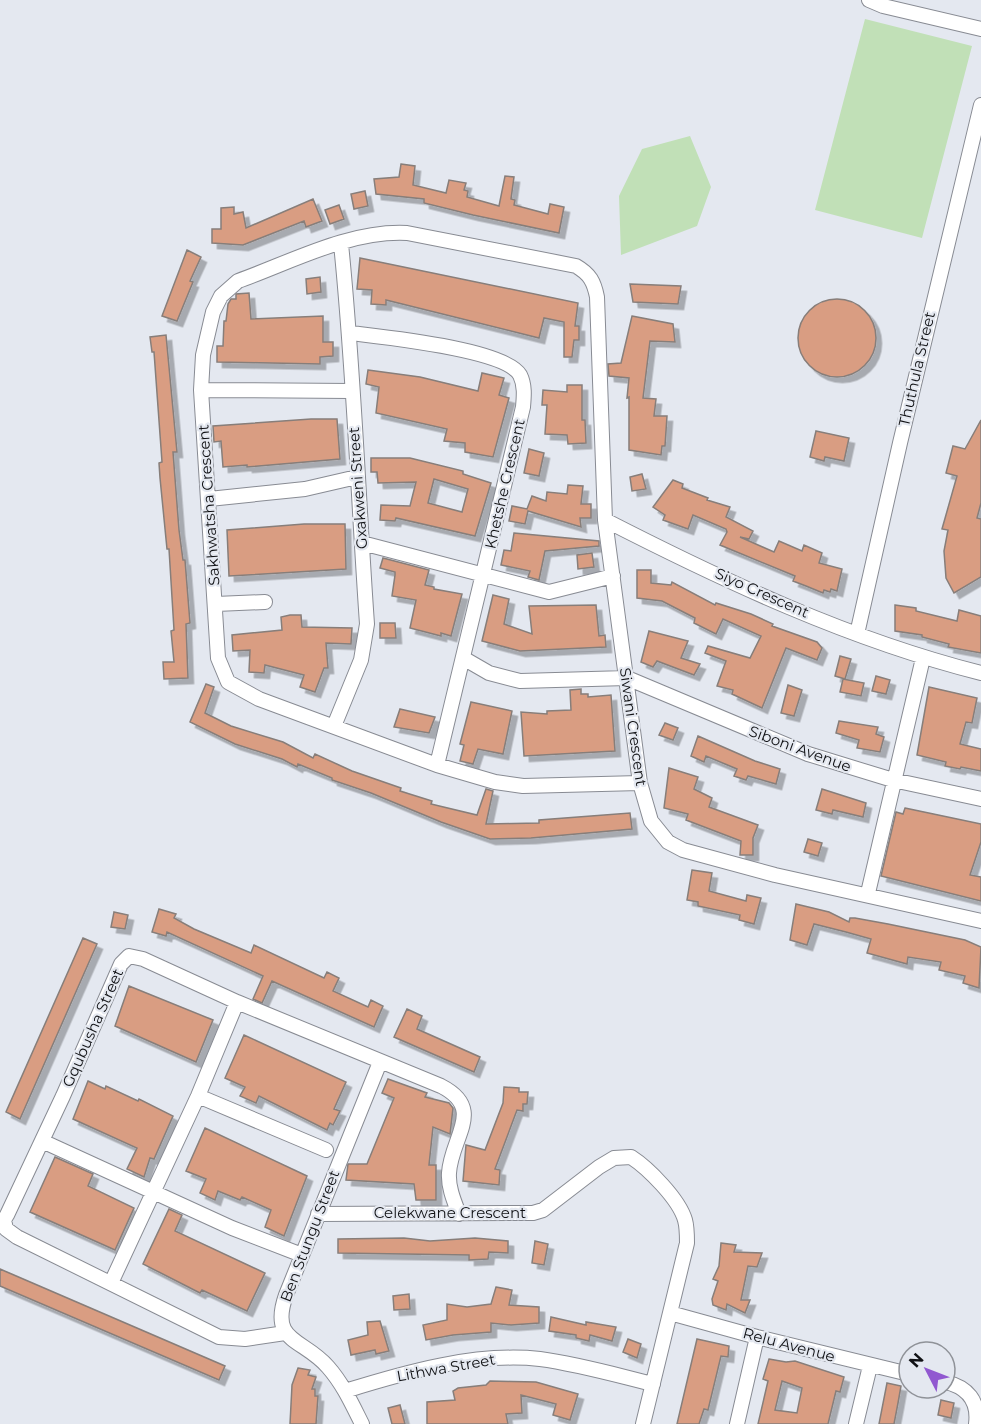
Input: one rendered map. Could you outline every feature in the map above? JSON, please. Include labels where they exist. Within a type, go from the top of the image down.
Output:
[{"type":"street","points":[[869,0],[883,6],[981,29]]},
{"type":"street","name":"Thuthula Street","points":[[857,634],[905,421],[981,105]]},
{"type":"street","name":"Sakhwatsha Crescent","points":[[594,282],[576,266],[408,233],[384,232],[341,244],[238,281],[227,288],[213,312],[205,338],[201,390],[219,658],[228,682],[259,699],[437,765],[509,785],[640,783]]},
{"type":"street","name":"Gxakweni Street","points":[[334,726],[361,660],[367,624],[351,391],[350,333],[341,244]]},
{"type":"street","name":"Siwani Crescent","points":[[594,282],[605,520],[640,783],[651,820],[668,842],[682,850],[776,875],[868,893],[981,921]]},
{"type":"street","name":"Khetshe Crescent","points":[[350,333],[434,344],[495,359],[510,365],[519,374],[525,389],[523,407],[437,765]]},
{"type":"street","points":[[201,390],[351,391]]},
{"type":"street","points":[[209,499],[305,489],[357,477]]},
{"type":"street","name":"Siyo Crescent","points":[[605,520],[767,596],[857,634],[923,658],[981,673]]},
{"type":"street","points":[[362,543],[549,592],[613,576]]},
{"type":"street","points":[[216,604],[266,602]]},
{"type":"street","points":[[463,658],[489,673],[520,681],[627,678]]},
{"type":"street","points":[[868,893],[923,658]]},
{"type":"street","name":"Siboni Avenue","points":[[627,678],[808,754],[893,780],[981,799]]},
{"type":"street","name":"Gqubusha Street","points":[[285,1332],[245,1340],[219,1337],[17,1237],[6,1229],[4,1220],[121,964],[129,956],[143,959],[237,1002],[451,1091],[462,1103],[464,1121],[448,1172],[450,1187],[459,1214]]},
{"type":"street","points":[[111,1283],[198,1096],[237,1002]]},
{"type":"street","name":"Ben Stungu Street","points":[[285,1332],[281,1324],[282,1308],[380,1062]]},
{"type":"street","points":[[198,1096],[326,1150]]},
{"type":"street","points":[[42,1141],[232,1228],[302,1255]]},
{"type":"street","name":"Celekwane Crescent","points":[[318,1214],[525,1214],[543,1210],[614,1158],[630,1156],[650,1172],[685,1218],[687,1243],[643,1424]]},
{"type":"street","name":"Relu Avenue","points":[[670,1312],[757,1337],[897,1372]]},
{"type":"street","points":[[285,1332],[320,1359],[345,1391],[362,1424]]},
{"type":"street","points":[[736,1424],[757,1337]]},
{"type":"street","name":"Lithwa Street","points":[[345,1391],[418,1371],[505,1358],[540,1359],[653,1384]]},
{"type":"street","points":[[856,1424],[870,1366]]},
{"type":"street","points":[[957,1386],[970,1394],[977,1409],[976,1424]]},
{"type":"green space","points":[[865,19],[972,46],[922,238],[815,210]]},
{"type":"green space","points":[[690,136],[711,187],[697,226],[621,255],[619,196],[642,149]]},
{"type":"building","points":[[401,164],[415,166],[413,185],[446,193],[449,180],[466,183],[464,190],[468,191],[467,197],[499,206],[505,176],[514,177],[511,199],[515,200],[514,205],[548,214],[550,204],[564,207],[559,233],[424,203],[424,199],[376,194],[374,179],[399,177]]},
{"type":"building","points":[[365,191],[368,206],[354,209],[351,194]]},
{"type":"building","points":[[313,199],[322,221],[306,227],[304,221],[243,245],[212,243],[212,229],[221,229],[221,208],[234,207],[234,214],[243,212],[246,228]]},
{"type":"building","points":[[339,205],[344,219],[330,224],[325,210]]},
{"type":"building","points":[[187,250],[201,257],[190,281],[193,282],[177,321],[162,316]]},
{"type":"building","points":[[360,258],[578,303],[575,326],[579,326],[579,340],[574,340],[572,357],[564,357],[564,322],[544,318],[539,338],[386,300],[386,305],[371,304],[372,290],[357,289]]},
{"type":"building","points":[[320,277],[321,292],[307,294],[306,279]]},
{"type":"building","points":[[630,284],[681,286],[678,304],[633,302]]},
{"type":"building","points":[[249,293],[251,319],[323,316],[323,342],[333,342],[333,356],[320,357],[320,364],[217,362],[217,346],[223,346],[224,321],[226,321],[228,304],[231,299],[236,299],[236,294]]},
{"type":"building","points":[[837,299],[852,302],[865,310],[873,323],[876,338],[873,353],[865,366],[852,374],[837,377],[822,374],[809,366],[801,353],[798,338],[801,323],[809,310],[822,302]]},
{"type":"building","points":[[632,316],[673,324],[675,342],[650,341],[643,398],[656,399],[654,416],[667,416],[665,446],[662,446],[661,455],[629,450],[629,397],[627,398],[629,378],[609,376],[608,364],[621,363]]},
{"type":"building","points":[[166,335],[177,452],[173,452],[179,530],[183,560],[185,560],[190,623],[186,624],[188,678],[164,679],[163,662],[174,662],[171,631],[174,630],[169,549],[167,549],[160,478],[159,463],[162,462],[154,352],[152,352],[150,337]]},
{"type":"building","points":[[368,370],[420,377],[478,391],[482,373],[504,378],[499,395],[509,398],[493,457],[465,452],[465,443],[444,441],[447,429],[376,413],[379,387],[366,384]]},
{"type":"building","points":[[567,385],[582,385],[582,420],[585,420],[586,443],[568,444],[567,435],[545,434],[547,405],[542,405],[543,390],[567,392]]},
{"type":"building","points":[[337,419],[340,459],[223,467],[221,441],[214,442],[213,426]]},
{"type":"building","points":[[981,420],[981,503],[977,518],[981,519],[981,577],[954,593],[946,578],[944,551],[948,530],[942,529],[957,476],[946,473],[953,446],[965,449]]},
{"type":"building","points":[[816,431],[849,438],[844,461],[825,457],[824,461],[810,457]]},
{"type":"building","points":[[529,449],[544,453],[539,476],[524,473]]},
{"type":"building","points":[[371,458],[410,458],[463,471],[463,474],[491,483],[475,536],[396,518],[395,521],[380,520],[381,505],[410,506],[416,482],[378,483],[377,472],[371,472]],"holes":[[[434,479],[468,489],[462,512],[428,503]]]},
{"type":"building","points":[[642,474],[646,489],[632,491],[630,477]]},
{"type":"building","points":[[673,480],[683,484],[682,488],[708,498],[707,500],[730,507],[726,517],[753,531],[749,539],[740,537],[774,552],[779,541],[802,551],[804,545],[822,553],[819,563],[842,569],[837,591],[824,590],[823,593],[793,581],[795,576],[720,545],[727,532],[726,529],[693,515],[688,529],[663,520],[665,515],[653,507]]},
{"type":"building","points":[[568,485],[583,486],[581,504],[591,504],[591,518],[580,518],[581,527],[528,511],[525,524],[509,521],[512,506],[527,509],[532,496],[546,501],[547,492],[567,494]]},
{"type":"building","points":[[304,524],[345,524],[346,569],[229,576],[227,530]]},
{"type":"building","points":[[514,533],[599,541],[599,546],[545,551],[539,580],[528,577],[530,571],[501,565],[504,550],[511,551]]},
{"type":"building","points":[[592,553],[594,567],[578,569],[577,555]]},
{"type":"building","points":[[383,558],[429,570],[425,585],[462,594],[451,636],[441,633],[441,636],[410,628],[416,600],[392,596],[395,572],[380,568]]},
{"type":"building","points":[[637,570],[651,570],[651,583],[671,585],[672,582],[715,605],[716,603],[751,614],[773,624],[772,626],[817,642],[822,648],[817,660],[786,648],[762,708],[732,694],[733,690],[717,686],[726,661],[705,653],[708,646],[750,658],[761,636],[723,619],[716,634],[694,623],[695,618],[662,601],[637,598]]},
{"type":"building","points":[[493,595],[509,599],[504,624],[532,634],[529,606],[596,605],[599,636],[605,635],[606,647],[520,651],[482,641]]},
{"type":"building","points":[[895,605],[916,608],[916,611],[957,621],[959,610],[981,616],[981,653],[948,647],[949,644],[922,637],[922,635],[895,631]]},
{"type":"building","points":[[301,615],[302,627],[352,628],[351,644],[326,643],[328,668],[324,668],[315,692],[300,687],[304,675],[265,665],[264,673],[249,672],[250,650],[233,651],[232,635],[282,630],[281,617]]},
{"type":"building","points":[[380,623],[395,623],[396,638],[380,638]]},
{"type":"building","points":[[649,631],[688,641],[681,658],[700,664],[694,675],[657,661],[653,667],[641,662]]},
{"type":"building","points":[[840,656],[851,659],[845,679],[835,676]]},
{"type":"building","points":[[876,676],[890,680],[886,694],[872,691]]},
{"type":"building","points":[[843,679],[864,683],[861,696],[840,692]]},
{"type":"building","points":[[206,684],[214,687],[205,713],[231,726],[283,742],[313,758],[315,754],[352,771],[401,788],[400,791],[432,801],[431,804],[477,815],[486,789],[493,791],[486,824],[539,823],[539,820],[630,813],[632,829],[531,838],[490,839],[332,780],[332,778],[298,764],[297,767],[282,759],[235,744],[190,722]]},
{"type":"building","points":[[788,685],[802,690],[794,716],[781,713]]},
{"type":"building","points":[[929,687],[977,698],[972,723],[966,722],[960,744],[981,749],[981,771],[945,766],[946,762],[917,755]]},
{"type":"building","points":[[581,689],[581,694],[588,694],[588,697],[611,695],[615,751],[524,756],[521,712],[547,714],[547,711],[571,710],[570,690]]},
{"type":"building","points":[[471,702],[512,711],[503,754],[478,749],[473,764],[460,761],[464,745],[460,744]]},
{"type":"building","points":[[400,709],[435,717],[429,733],[394,727]]},
{"type":"building","points":[[839,721],[878,727],[876,734],[884,737],[880,752],[857,748],[859,740],[836,733]]},
{"type":"building","points":[[665,723],[678,728],[673,740],[659,735]]},
{"type":"building","points":[[698,736],[755,761],[780,769],[776,784],[748,776],[746,780],[734,776],[737,769],[706,756],[704,762],[691,756]]},
{"type":"building","points":[[669,768],[698,777],[694,789],[712,798],[709,807],[758,825],[753,838],[753,855],[740,855],[741,841],[686,820],[688,814],[664,808]]},
{"type":"building","points":[[822,789],[866,803],[863,817],[833,810],[832,814],[816,810]]},
{"type":"building","points":[[905,808],[981,824],[981,842],[970,875],[981,877],[981,901],[881,876],[896,812],[903,814]]},
{"type":"building","points":[[808,839],[822,843],[818,856],[804,852]]},
{"type":"building","points":[[692,870],[712,873],[709,891],[746,901],[747,895],[761,898],[754,924],[739,920],[740,915],[698,906],[698,902],[687,900]]},
{"type":"building","points":[[796,904],[829,912],[849,922],[850,918],[855,918],[888,924],[965,940],[981,947],[979,988],[963,983],[965,976],[939,970],[941,962],[908,957],[907,964],[867,953],[871,939],[846,932],[814,924],[807,945],[790,940]]},
{"type":"building","points":[[159,909],[176,914],[174,918],[194,929],[251,953],[254,945],[324,978],[327,972],[339,978],[333,991],[368,1007],[371,1000],[383,1006],[374,1027],[272,981],[262,1003],[253,999],[263,976],[167,932],[166,936],[152,932]]},
{"type":"building","points":[[114,912],[128,915],[125,929],[111,927]]},
{"type":"building","points":[[83,938],[97,944],[20,1119],[6,1112]]},
{"type":"building","points":[[129,986],[213,1020],[196,1062],[115,1026]]},
{"type":"building","points":[[407,1009],[422,1016],[417,1029],[480,1057],[474,1072],[394,1037]]},
{"type":"building","points":[[244,1035],[346,1082],[334,1109],[340,1111],[333,1125],[330,1123],[327,1130],[259,1096],[256,1103],[240,1096],[245,1087],[225,1078]]},
{"type":"building","points":[[388,1079],[427,1093],[425,1097],[449,1103],[453,1108],[450,1134],[433,1127],[429,1165],[436,1165],[436,1200],[416,1200],[414,1184],[346,1180],[348,1164],[367,1164],[394,1098],[382,1093]]},
{"type":"building","points":[[88,1081],[105,1089],[106,1086],[138,1101],[139,1099],[173,1116],[154,1159],[150,1158],[144,1177],[127,1169],[137,1148],[73,1119]]},
{"type":"building","points":[[504,1087],[519,1088],[519,1092],[528,1092],[527,1104],[523,1104],[523,1111],[517,1110],[495,1169],[500,1170],[499,1185],[463,1181],[466,1145],[485,1150],[503,1103]]},
{"type":"building","points":[[205,1128],[307,1176],[284,1236],[265,1227],[271,1210],[242,1197],[240,1200],[218,1191],[215,1200],[200,1193],[206,1179],[186,1171]]},
{"type":"building","points":[[55,1157],[93,1174],[88,1186],[134,1208],[115,1250],[30,1212]]},
{"type":"building","points":[[169,1209],[182,1215],[175,1231],[265,1273],[247,1311],[202,1290],[200,1293],[143,1264]]},
{"type":"building","points":[[404,1238],[430,1241],[475,1238],[508,1241],[508,1253],[489,1252],[488,1259],[469,1260],[469,1255],[338,1253],[338,1239]]},
{"type":"building","points":[[535,1241],[548,1244],[544,1265],[532,1263]]},
{"type":"building","points":[[721,1243],[736,1245],[734,1252],[762,1253],[757,1267],[748,1266],[741,1300],[750,1300],[745,1313],[727,1304],[726,1310],[713,1305],[712,1299],[718,1281],[713,1279],[719,1266]]},
{"type":"building","points":[[0,1269],[225,1366],[219,1380],[0,1286]]},
{"type":"building","points":[[496,1287],[512,1290],[509,1305],[539,1307],[539,1323],[511,1325],[491,1323],[491,1332],[426,1340],[423,1325],[447,1320],[447,1304],[467,1307],[491,1304]]},
{"type":"building","points":[[409,1294],[410,1309],[394,1310],[393,1296]]},
{"type":"building","points":[[551,1317],[586,1325],[586,1322],[616,1327],[612,1341],[590,1335],[589,1341],[576,1338],[576,1335],[549,1331]]},
{"type":"building","points":[[380,1321],[389,1351],[376,1354],[375,1350],[351,1355],[348,1340],[368,1335],[367,1322]]},
{"type":"building","points":[[628,1339],[641,1344],[637,1358],[623,1352]]},
{"type":"building","points":[[697,1339],[729,1346],[728,1357],[721,1356],[708,1410],[704,1409],[699,1424],[677,1424]]},
{"type":"building","points":[[769,1359],[795,1361],[844,1377],[840,1392],[836,1391],[828,1424],[758,1424],[768,1381],[763,1379]],"holes":[[[782,1381],[802,1388],[797,1413],[775,1410]]]},
{"type":"building","points":[[298,1368],[310,1370],[308,1375],[316,1377],[312,1389],[315,1389],[315,1396],[318,1396],[316,1424],[290,1424],[292,1385]]},
{"type":"building","points":[[490,1381],[536,1382],[578,1394],[570,1420],[553,1415],[556,1404],[521,1395],[522,1413],[506,1414],[508,1424],[427,1424],[427,1402],[455,1400],[453,1391],[458,1388],[486,1385]]},
{"type":"building","points":[[887,1383],[897,1385],[898,1400],[894,1424],[879,1424]]},
{"type":"building","points":[[941,1400],[954,1403],[951,1418],[938,1415]]},
{"type":"building","points":[[400,1405],[405,1424],[392,1424],[388,1408]]}]
